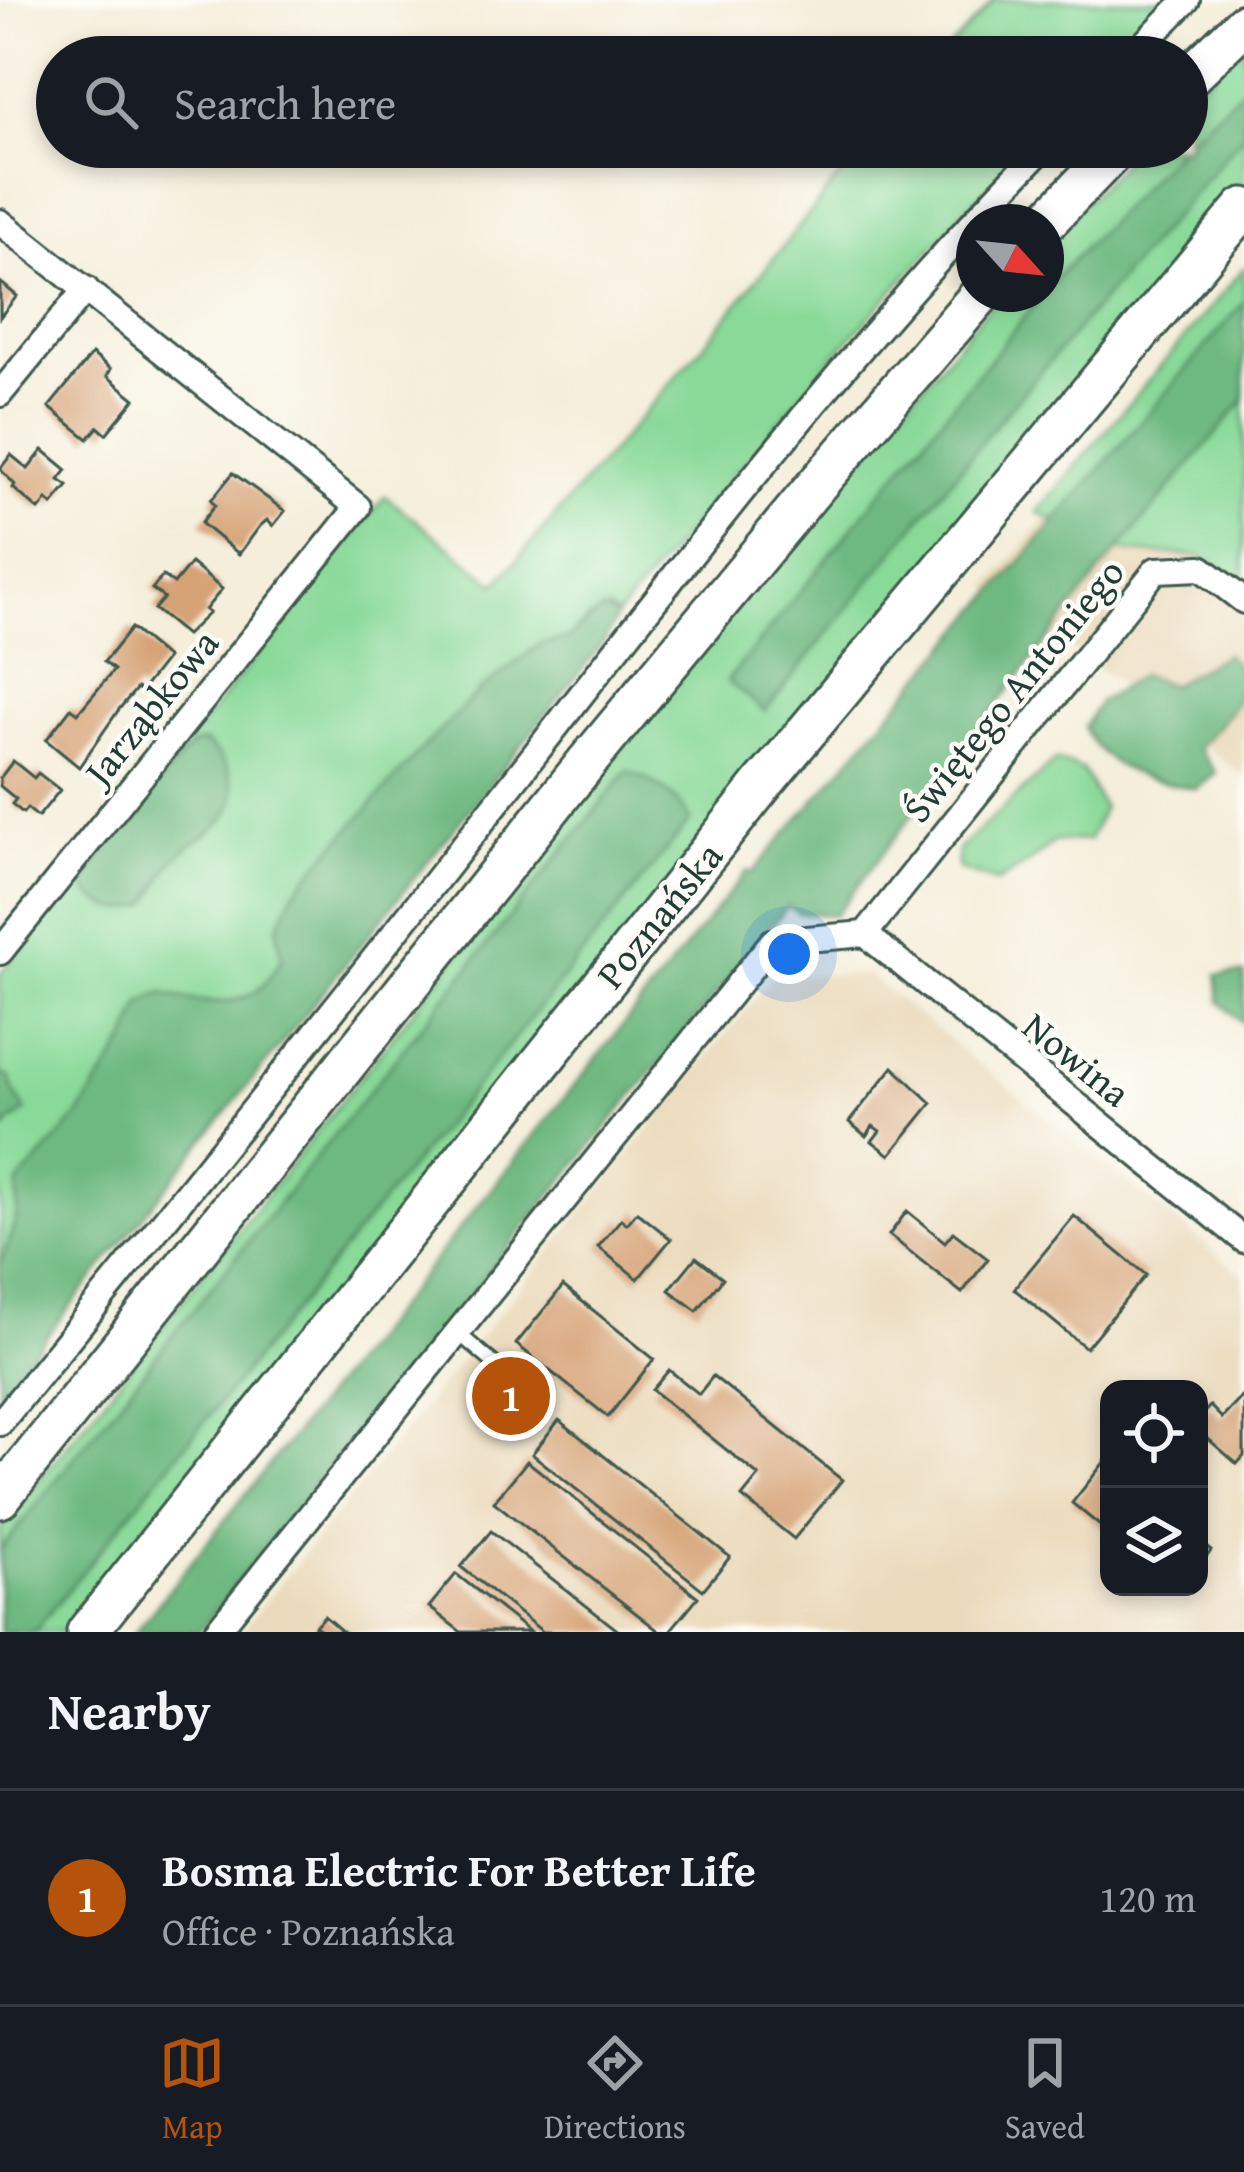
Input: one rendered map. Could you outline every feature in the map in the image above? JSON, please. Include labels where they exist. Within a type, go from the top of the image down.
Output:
[{"type":"main road","points":[[1208,58],[1244,23]]},
{"type":"main road","points":[[1063,204],[1098,168]]},
{"type":"main road","name":"Poznańska","points":[[87,1632],[762,785],[1244,208]]},
{"type":"main road","points":[[0,1498],[587,762],[966,312]]},
{"type":"street","points":[[1152,36],[1187,0]]},
{"type":"street","points":[[0,1423],[704,537],[891,312],[1024,168]]},
{"type":"street","points":[[0,222],[86,289],[0,394]]},
{"type":"street","name":"Jarząbkowa","points":[[0,952],[358,507],[86,289]]},
{"type":"street","name":"Świętego Antoniego","points":[[865,934],[1156,570],[1202,568],[1244,601]]},
{"type":"street","points":[[216,1632],[772,942],[865,934]]},
{"type":"street","name":"Nowina","points":[[865,934],[1244,1240]]},
{"type":"lane","points":[[457,1333],[524,1389]]},
{"type":"shaded area","points":[[1244,284],[1244,776],[988,587]]},
{"type":"shaded area","points":[[867,974],[1244,1276],[1244,1632],[241,1632],[773,976]]},
{"type":"green space","points":[[994,0],[1168,0],[1131,36],[961,36]]},
{"type":"green space","points":[[1244,43],[1244,184],[68,1632],[0,1632],[0,1530],[718,627],[985,312],[1064,312],[1064,224],[1117,168],[1208,168],[1208,78]]},
{"type":"green space","points":[[1244,88],[1244,134],[1003,416],[765,711],[727,681],[1029,312],[1064,312],[1064,269],[1160,168],[1208,168],[1208,121]]},
{"type":"green space","points":[[846,168],[1005,168],[972,204],[956,204],[956,222],[833,357],[617,616],[610,610],[588,619],[565,640],[542,643],[480,690],[371,807],[277,928],[282,959],[261,987],[223,1002],[162,993],[141,1003],[129,1037],[78,1116],[18,1183],[16,1220],[0,1266],[0,1130],[8,1128],[15,1094],[10,1078],[0,1073],[0,974],[385,496],[496,584],[709,339]]},
{"type":"green space","points":[[1244,268],[1244,583],[1194,556],[1106,546],[1037,512]]},
{"type":"green space","points":[[1244,302],[1244,400],[1100,572],[835,915],[798,913],[788,906],[199,1632],[135,1632],[747,871],[752,873]]},
{"type":"green space","points":[[603,610],[617,616],[604,642],[0,1394],[0,1266],[16,1220],[18,1183],[78,1116],[129,1037],[141,1003],[162,993],[223,1002],[261,987],[282,959],[277,928],[294,891],[418,753],[480,690],[542,643],[565,640]]},
{"type":"green space","points":[[1226,654],[1243,674],[1243,687],[1198,749],[1216,773],[1197,789],[1117,765],[1084,728],[1098,703],[1141,675],[1171,685]]},
{"type":"green space","points":[[204,742],[220,756],[229,773],[233,801],[229,811],[177,857],[147,905],[121,909],[99,902],[85,889],[99,859],[181,757],[192,745]]},
{"type":"green space","points":[[1056,760],[1082,769],[1103,808],[1089,840],[1055,841],[997,882],[958,869],[958,850]]},
{"type":"green space","points":[[627,771],[664,790],[690,821],[34,1632],[0,1632],[0,1550]]},
{"type":"green space","points":[[1244,973],[1244,1024],[1220,1002],[1217,975]]},
{"type":"green space","points":[[0,1073],[10,1078],[26,1111],[0,1130]]},
{"type":"building","points":[[0,282],[17,296],[0,317]]},
{"type":"building","points":[[92,354],[111,369],[107,376],[135,399],[106,434],[98,427],[88,439],[49,407]]},
{"type":"building","points":[[43,450],[67,470],[59,480],[68,486],[52,505],[47,500],[39,510],[13,488],[0,469],[11,455],[28,469]]},
{"type":"building","points":[[233,473],[285,511],[273,526],[267,520],[260,526],[239,554],[201,523],[215,505],[211,500]]},
{"type":"building","points":[[191,563],[222,589],[205,610],[209,613],[186,635],[154,609],[164,598],[152,589],[163,576],[174,584]]},
{"type":"building","points":[[131,628],[167,658],[141,691],[137,688],[120,708],[79,767],[46,740],[71,708],[78,713],[114,670],[104,662]]},
{"type":"building","points":[[13,761],[60,790],[38,817],[27,808],[23,813],[12,804],[16,799],[0,786],[0,778]]},
{"type":"building","points":[[893,1067],[932,1103],[890,1155],[872,1141],[880,1131],[873,1126],[866,1136],[849,1122]]},
{"type":"building","points":[[907,1211],[945,1242],[953,1232],[988,1259],[962,1293],[889,1235]]},
{"type":"building","points":[[637,1212],[671,1239],[638,1279],[598,1247],[621,1219],[627,1224]]},
{"type":"building","points":[[1074,1216],[1146,1275],[1086,1348],[1014,1289]]},
{"type":"building","points":[[696,1257],[723,1278],[697,1311],[669,1290]]},
{"type":"building","points":[[563,1286],[654,1359],[608,1417],[516,1344]]},
{"type":"building","points":[[669,1370],[699,1394],[713,1376],[842,1480],[794,1539],[742,1497],[759,1476],[652,1390]]},
{"type":"building","points":[[1244,1395],[1244,1456],[1237,1464],[1208,1439],[1208,1408],[1222,1418]]},
{"type":"building","points":[[559,1420],[730,1557],[703,1590],[532,1454]]},
{"type":"building","points":[[527,1461],[698,1597],[669,1632],[660,1632],[494,1502]]},
{"type":"building","points":[[1100,1467],[1100,1526],[1072,1503]]},
{"type":"building","points":[[491,1531],[620,1632],[543,1632],[461,1567]]},
{"type":"building","points":[[456,1574],[530,1632],[461,1632],[429,1607]]},
{"type":"building","points":[[324,1616],[343,1632],[324,1632],[315,1626]]},
{"type":"place","name":"Bosma Electric For Better Life","points":[[511,1396]]}]
